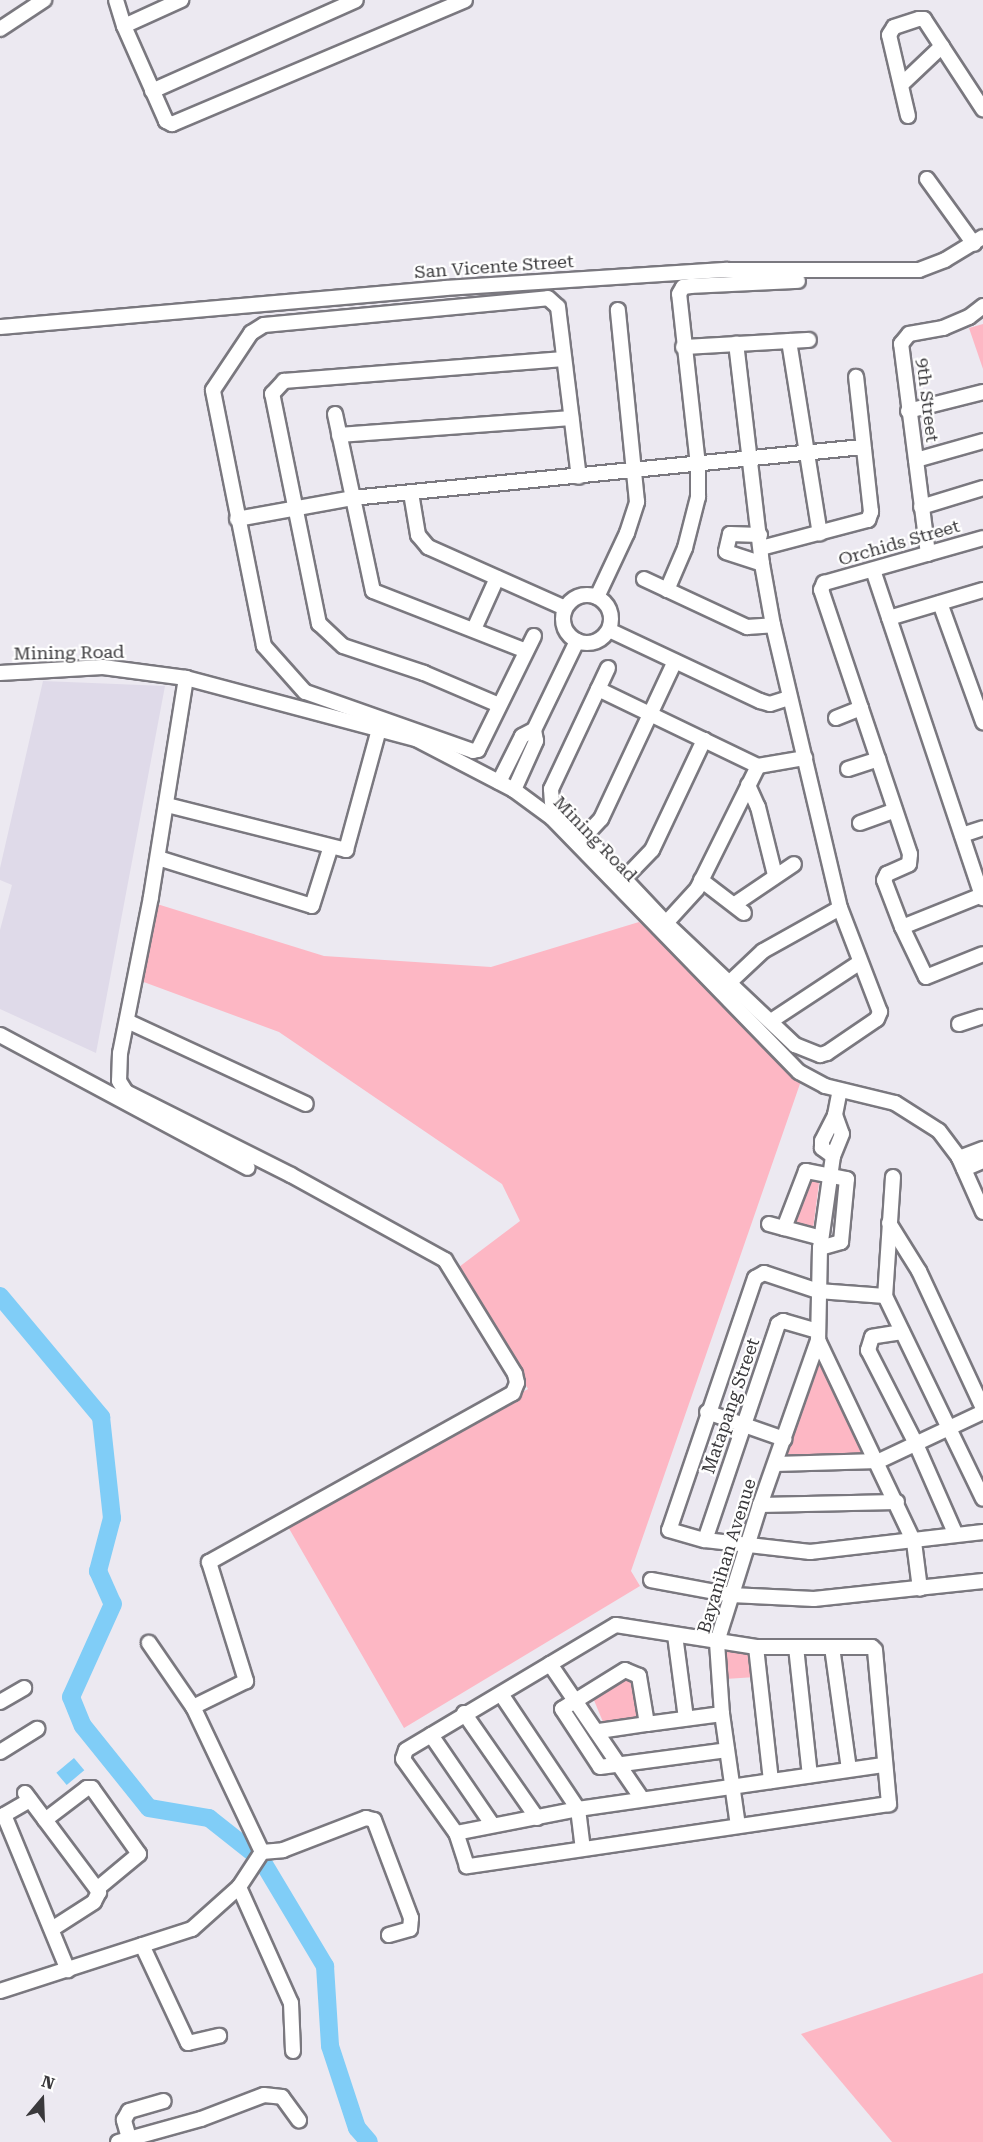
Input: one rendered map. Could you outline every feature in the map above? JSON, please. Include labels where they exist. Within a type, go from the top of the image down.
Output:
[{"type":"street","points":[[0,29],[44,0]]},
{"type":"street","points":[[116,0],[124,26],[166,121],[177,123],[465,0]]},
{"type":"street","points":[[124,26],[181,0]]},
{"type":"street","points":[[152,91],[356,0]]},
{"type":"street","points":[[908,117],[890,30],[924,19],[983,109]]},
{"type":"street","points":[[902,84],[942,46]]},
{"type":"street","points":[[927,179],[979,240]]},
{"type":"street","name":"San Vicente Street","points":[[0,327],[434,289],[704,272],[919,270],[979,240]]},
{"type":"street","points":[[667,590],[694,521],[698,465],[678,294],[683,287],[798,281]]},
{"type":"street","points":[[534,636],[478,750],[473,751],[305,692],[264,646],[213,390],[252,333],[264,325],[548,298],[558,308],[579,477]]},
{"type":"street","name":"9th Street","points":[[928,554],[908,411],[903,338],[943,328],[969,317],[983,306]]},
{"type":"street","points":[[597,597],[627,533],[637,502],[637,472],[618,310]]},
{"type":"street","points":[[683,347],[809,340]]},
{"type":"street","points":[[789,341],[820,534]]},
{"type":"street","points":[[609,668],[549,796],[666,923],[795,1045],[820,1055],[827,1053],[879,1015],[840,908],[773,625],[762,564],[752,459],[736,344]]},
{"type":"street","points":[[499,705],[424,673],[343,646],[329,634],[315,612],[272,399],[278,385],[563,359]]},
{"type":"street","points":[[762,564],[726,552],[730,534],[761,541],[820,534],[868,520],[871,512],[856,377]]},
{"type":"street","points":[[908,411],[983,392]]},
{"type":"street","points":[[335,414],[373,591],[526,651]]},
{"type":"street","points":[[339,435],[571,418]]},
{"type":"street","points":[[916,460],[983,441]]},
{"type":"street","points":[[237,519],[352,498],[637,472],[863,447]]},
{"type":"street","points":[[921,507],[983,488]]},
{"type":"street","points":[[411,493],[418,535],[428,548],[565,608]]},
{"type":"street","name":"Orchids Street","points":[[861,708],[821,590],[824,583],[983,538]]},
{"type":"street","points":[[873,570],[982,896],[902,927]]},
{"type":"street","points":[[474,629],[497,578]]},
{"type":"street","points":[[644,579],[747,627],[773,625]]},
{"type":"street","points":[[889,618],[983,590]]},
{"type":"street","points":[[582,596],[597,597],[611,615],[609,630],[591,643],[577,641],[565,631],[565,608],[582,596]]},
{"type":"street","points":[[940,603],[983,722]]},
{"type":"street","points":[[609,630],[760,701],[770,704],[789,698]]},
{"type":"street","points":[[514,790],[536,741],[534,730],[577,641]]},
{"type":"street","points":[[585,836],[601,819],[675,661]]},
{"type":"street","name":"Mining Road","points":[[0,673],[103,667],[186,678],[416,740],[514,790],[552,818],[788,1062],[810,1078],[840,1090],[908,1109],[939,1131],[962,1164],[983,1212]]},
{"type":"street","points":[[107,1093],[119,1081],[127,1021],[167,805],[186,678]]},
{"type":"street","points":[[598,689],[758,766],[805,758]]},
{"type":"street","points":[[836,718],[861,708],[911,860],[884,880],[902,927],[926,977],[983,954]]},
{"type":"street","points":[[167,805],[341,851],[349,844],[379,729]]},
{"type":"street","points":[[499,782],[522,736],[534,730]]},
{"type":"street","points":[[626,878],[651,850],[705,740]]},
{"type":"street","points":[[511,759],[525,766]]},
{"type":"street","points":[[848,769],[878,759]]},
{"type":"street","points":[[666,923],[701,880],[758,766]]},
{"type":"street","points":[[748,785],[758,807],[775,875]]},
{"type":"street","points":[[860,823],[895,810]]},
{"type":"street","points":[[962,835],[983,828]]},
{"type":"street","points":[[158,858],[312,906],[330,849]]},
{"type":"street","points":[[701,880],[740,908],[775,875],[794,864]]},
{"type":"street","points":[[730,982],[763,951],[840,908]]},
{"type":"street","points":[[771,1021],[859,963]]},
{"type":"street","points":[[959,1024],[982,1018]]},
{"type":"street","points":[[127,1021],[306,1104]]},
{"type":"street","points":[[0,1035],[248,1168]]},
{"type":"street","points":[[119,1081],[126,1092],[291,1175],[445,1260],[515,1374],[517,1383],[513,1393],[209,1562],[246,1681],[193,1707]]},
{"type":"street","points":[[840,1090],[835,1115],[842,1134],[833,1156],[821,1243],[818,1336],[879,1461],[914,1542],[920,1589]]},
{"type":"street","points":[[962,1164],[983,1149]]},
{"type":"street","points":[[962,1164],[983,1161]]},
{"type":"street","points":[[769,1224],[784,1227],[821,1243],[841,1242],[847,1179],[830,1174],[804,1171],[784,1227]]},
{"type":"street","points":[[893,1177],[885,1296],[983,1499]]},
{"type":"street","points":[[775,1464],[879,1461],[983,1410],[919,1270],[889,1223]]},
{"type":"street","points":[[885,1296],[818,1291],[758,1274],[707,1412],[669,1526],[671,1532],[705,1540],[810,1552],[914,1542],[983,1532]]},
{"type":"street","name":"Matapang Street","points":[[705,1540],[780,1322],[818,1336]]},
{"type":"street","points":[[902,1332],[872,1337],[868,1350],[916,1444],[956,1535]]},
{"type":"street","name":"Bayanihan Avenue","points":[[738,1826],[722,1714],[717,1642],[760,1505],[818,1336]]},
{"type":"street","points":[[707,1412],[783,1439]]},
{"type":"street","points":[[760,1505],[897,1502]]},
{"type":"street","points":[[651,1580],[731,1595],[814,1599],[983,1581]]},
{"type":"street","points":[[616,1625],[717,1642],[756,1647],[867,1645],[875,1650],[890,1800],[886,1807],[583,1848],[471,1866],[464,1864],[456,1833],[403,1759],[406,1750],[464,1713],[501,1694],[616,1625]]},
{"type":"street","points":[[675,1635],[686,1718]]},
{"type":"street","points":[[149,1643],[193,1707],[259,1856]]},
{"type":"street","points":[[756,1647],[771,1781]]},
{"type":"street","points":[[796,1647],[810,1775]]},
{"type":"street","points":[[832,1647],[849,1769]]},
{"type":"street","points":[[550,1664],[599,1731],[642,1799]]},
{"type":"street","points":[[647,1724],[639,1676],[625,1670],[576,1699],[562,1712],[597,1765],[727,1750]]},
{"type":"street","points":[[0,1702],[24,1688]]},
{"type":"street","points":[[501,1694],[578,1809],[583,1848]]},
{"type":"street","points":[[464,1713],[537,1818]]},
{"type":"street","points":[[599,1731],[722,1714]]},
{"type":"street","points":[[0,1752],[37,1729]]},
{"type":"street","points":[[431,1735],[492,1824]]},
{"type":"street","points":[[456,1833],[492,1824],[537,1818],[578,1809],[885,1765]]},
{"type":"street","points":[[45,1820],[87,1788],[92,1788],[139,1854],[97,1888]]},
{"type":"street","points":[[52,1929],[100,1898],[97,1888],[27,1796],[2,1810],[68,1970]]},
{"type":"street","points":[[0,1991],[192,1929],[239,1887],[259,1856],[283,1850],[366,1818],[375,1820],[411,1918],[410,1929],[389,1935]]},
{"type":"street","points":[[239,1887],[291,2003],[293,2050]]},
{"type":"street","points":[[142,1945],[188,2043],[219,2036]]},
{"type":"street","points":[[164,2101],[129,2111],[124,2120],[123,2140],[201,2119],[264,2095],[282,2097],[299,2120]]},
{"type":"shaded area","points":[[983,324],[983,369],[969,328]]},
{"type":"shaded area","points":[[43,681],[165,686],[96,1053],[0,1009],[0,930],[12,885],[0,880],[0,868]]},
{"type":"shaded area","points":[[157,904],[324,956],[491,967],[639,922],[802,1078],[631,1571],[640,1586],[404,1728],[287,1525],[528,1389],[459,1267],[520,1221],[502,1184],[279,1032],[141,981]]},
{"type":"shaded area","points":[[805,1173],[816,1176],[819,1183],[813,1229],[789,1225]]},
{"type":"shaded area","points":[[819,1351],[872,1460],[784,1462]]},
{"type":"shaded area","points":[[724,1645],[753,1649],[756,1677],[725,1679]]},
{"type":"shaded area","points":[[632,1672],[643,1717],[603,1722],[591,1693]]},
{"type":"shaded area","points":[[983,1973],[983,2142],[892,2142],[801,2034]]},
{"type":"water","points":[[74,1758],[84,1770],[67,1785],[56,1773]]},
{"type":"waterway","points":[[0,1296],[101,1417],[112,1518],[98,1571],[113,1604],[71,1697],[83,1726],[149,1808],[209,1818],[261,1859],[325,1966],[330,2046],[357,2128],[369,2142]]}]
